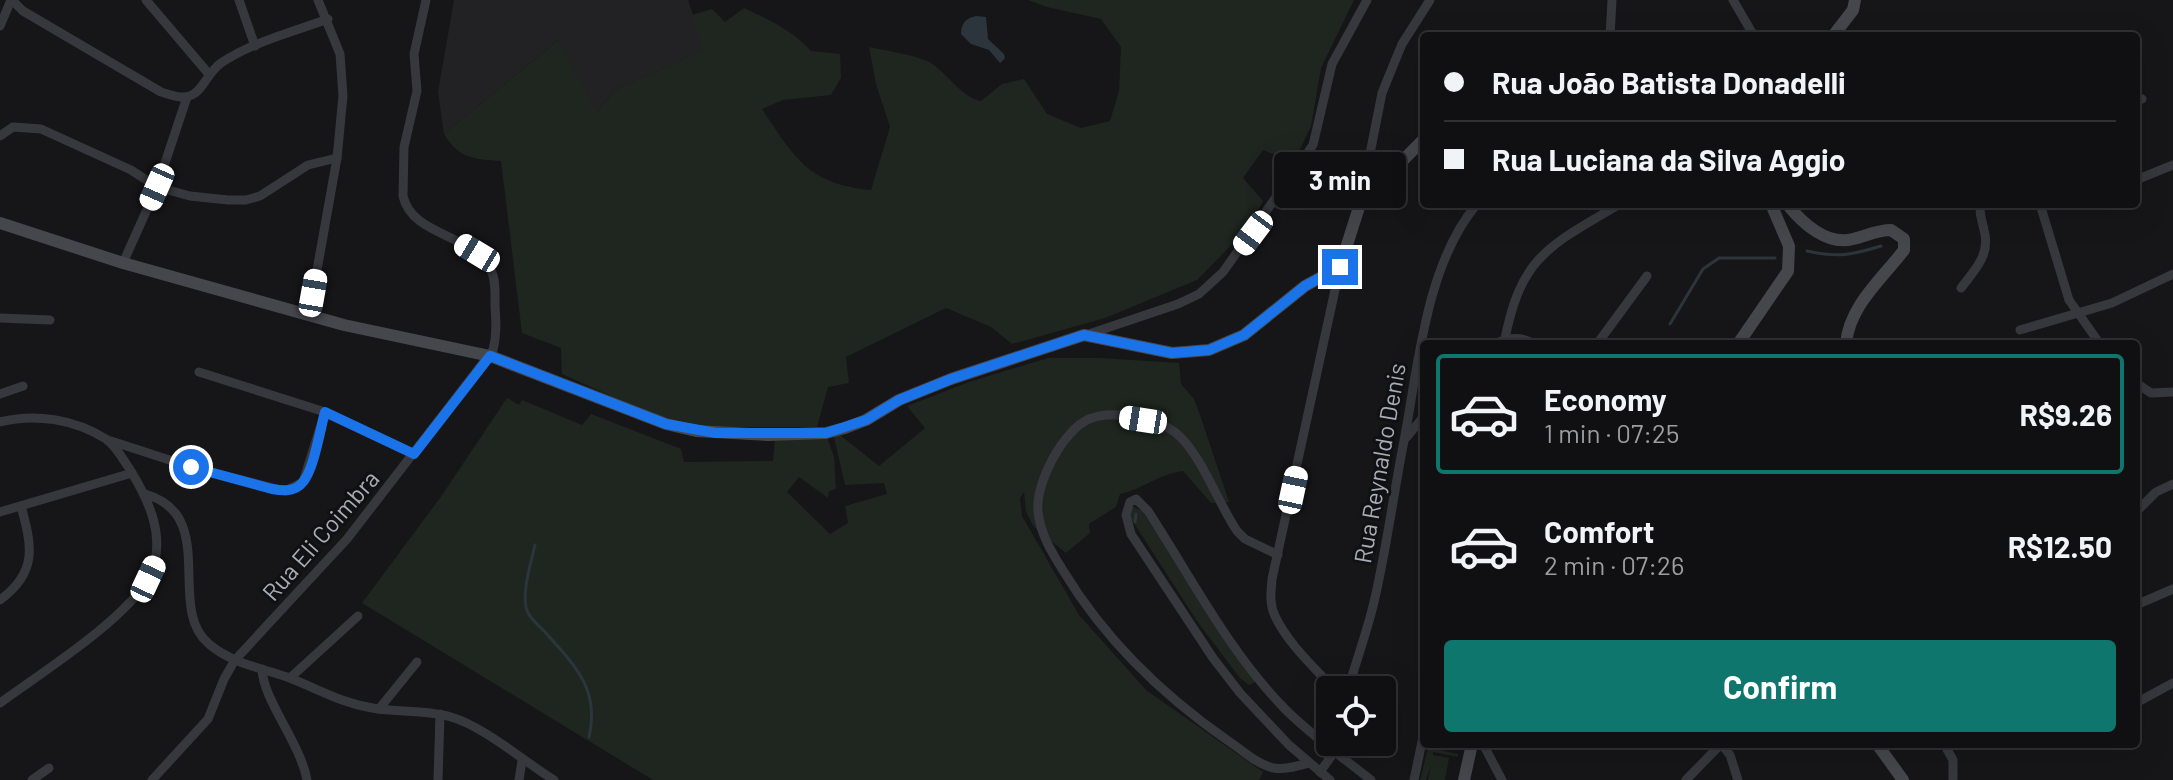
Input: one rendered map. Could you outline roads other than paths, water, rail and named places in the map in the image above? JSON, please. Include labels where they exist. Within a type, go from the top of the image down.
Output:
[{"type":"street","points":[[0,26],[12,0],[23,11],[161,92],[187,97],[199,89],[208,73],[255,46],[328,19]]},
{"type":"street","points":[[146,0],[208,73]]},
{"type":"street","points":[[239,0],[255,46]]},
{"type":"street","points":[[309,315],[337,158],[343,73],[340,54],[318,0]]},
{"type":"street","points":[[426,0],[414,54],[417,91],[404,147],[403,196],[405,204],[415,215],[477,253],[493,273],[496,332],[490,356]]},
{"type":"street","points":[[0,223],[123,263],[374,333],[490,356],[666,424],[716,433],[826,433],[866,420],[899,400],[951,379],[1178,304],[1199,294],[1223,272],[1313,145],[1332,64],[1367,0]]},
{"type":"street","points":[[1323,676],[1274,615],[1271,600],[1278,555],[1340,267],[1360,204],[1382,93],[1402,44],[1430,0]]},
{"type":"street","points":[[1610,32],[1612,0]]},
{"type":"street","points":[[1733,0],[1752,32]]},
{"type":"street","points":[[1836,32],[1857,0]]},
{"type":"street","points":[[123,263],[157,187],[187,97]]},
{"type":"street","points":[[0,136],[13,127],[41,129],[131,170],[157,187],[190,196],[246,200],[260,196],[308,165],[337,158]]},
{"type":"street","points":[[1360,204],[1420,143]]},
{"type":"street","points":[[2140,178],[2173,165]]},
{"type":"street","name":"Rua Reynaldo Denis","points":[[1423,340],[1439,276],[1463,221],[1474,208]]},
{"type":"street","points":[[1502,340],[1515,299],[1540,256],[1557,241],[1613,208]]},
{"type":"street","points":[[1741,340],[1788,271],[1789,246],[1773,208]]},
{"type":"street","points":[[1791,208],[1824,237],[1850,241],[1882,230],[1902,235],[1905,247],[1855,313],[1846,340]]},
{"type":"street","points":[[1961,288],[1986,249],[1980,208]]},
{"type":"street","points":[[2041,208],[2069,300],[2097,340]]},
{"type":"street","points":[[1084,335],[1172,353],[1209,350],[1244,335],[1305,286],[1340,267]]},
{"type":"street","points":[[2020,330],[2112,303],[2173,274]]},
{"type":"street","points":[[1600,340],[1647,276]]},
{"type":"street","points":[[0,318],[50,320]]},
{"type":"street","name":"Rua Reynaldo Denis","points":[[1352,676],[1374,603],[1420,352]]},
{"type":"street","name":"Rua Eli Coimbra","points":[[158,778],[208,719],[235,660],[347,539],[490,356]]},
{"type":"street","points":[[199,372],[325,412],[414,454]]},
{"type":"street","points":[[0,394],[23,386]]},
{"type":"street","points":[[2140,386],[2151,393],[2173,392]]},
{"type":"street","points":[[0,422],[36,416],[85,429],[108,440],[191,467],[285,491],[303,482],[325,412]]},
{"type":"street","points":[[1278,555],[1255,545],[1237,531],[1188,446],[1176,433],[1143,420],[1106,415],[1089,418],[1078,426],[1052,459],[1040,494],[1037,508],[1041,529],[1050,548],[1102,628],[1151,681],[1193,716],[1264,764],[1282,768],[1309,763]]},
{"type":"street","points":[[1404,440],[1420,421]]},
{"type":"street","points":[[0,703],[134,600],[155,563],[156,531],[145,494],[108,440]]},
{"type":"street","points":[[0,512],[132,473]]},
{"type":"street","points":[[2140,508],[2156,492],[2173,484]]},
{"type":"street","points":[[145,494],[169,504],[180,517],[198,629],[210,646],[235,660],[290,678],[335,700],[454,718],[554,780]]},
{"type":"street","points":[[1316,732],[1285,710],[1269,691],[1228,636],[1148,511],[1136,499],[1130,502],[1126,515],[1131,534],[1213,658],[1269,725],[1330,780]]},
{"type":"street","points":[[0,600],[22,579],[28,566],[31,552],[21,506]]},
{"type":"street","points":[[2140,603],[2173,589]]},
{"type":"street","points":[[290,678],[358,616]]},
{"type":"street","points":[[379,709],[417,662]]},
{"type":"street","points":[[262,669],[270,694],[295,742],[307,780]]},
{"type":"street","points":[[2140,701],[2173,683]]},
{"type":"street","points":[[438,780],[440,714]]},
{"type":"street","points":[[1414,780],[1421,748]]},
{"type":"street","points":[[1464,780],[1471,748]]},
{"type":"street","points":[[1485,748],[1502,780]]},
{"type":"street","points":[[1686,780],[1717,748]]},
{"type":"street","points":[[1724,748],[1730,755],[1738,780]]},
{"type":"street","points":[[1880,748],[1903,780]]},
{"type":"street","points":[[1946,748],[1953,760],[1953,780]]},
{"type":"street","points":[[1320,772],[1330,756]]},
{"type":"street","points":[[1346,756],[1371,780]]},
{"type":"street","points":[[519,780],[522,761]]},
{"type":"street","points":[[32,780],[49,768]]},
{"type":"waterway","points":[[1807,251],[1844,254],[1881,246]]},
{"type":"waterway","points":[[1670,324],[1703,269],[1719,258],[1775,258]]},
{"type":"waterway","points":[[1135,522],[1136,514]]},
{"type":"waterway","points":[[535,545],[527,580],[526,606],[528,613],[582,679],[591,705],[589,737]]}]
